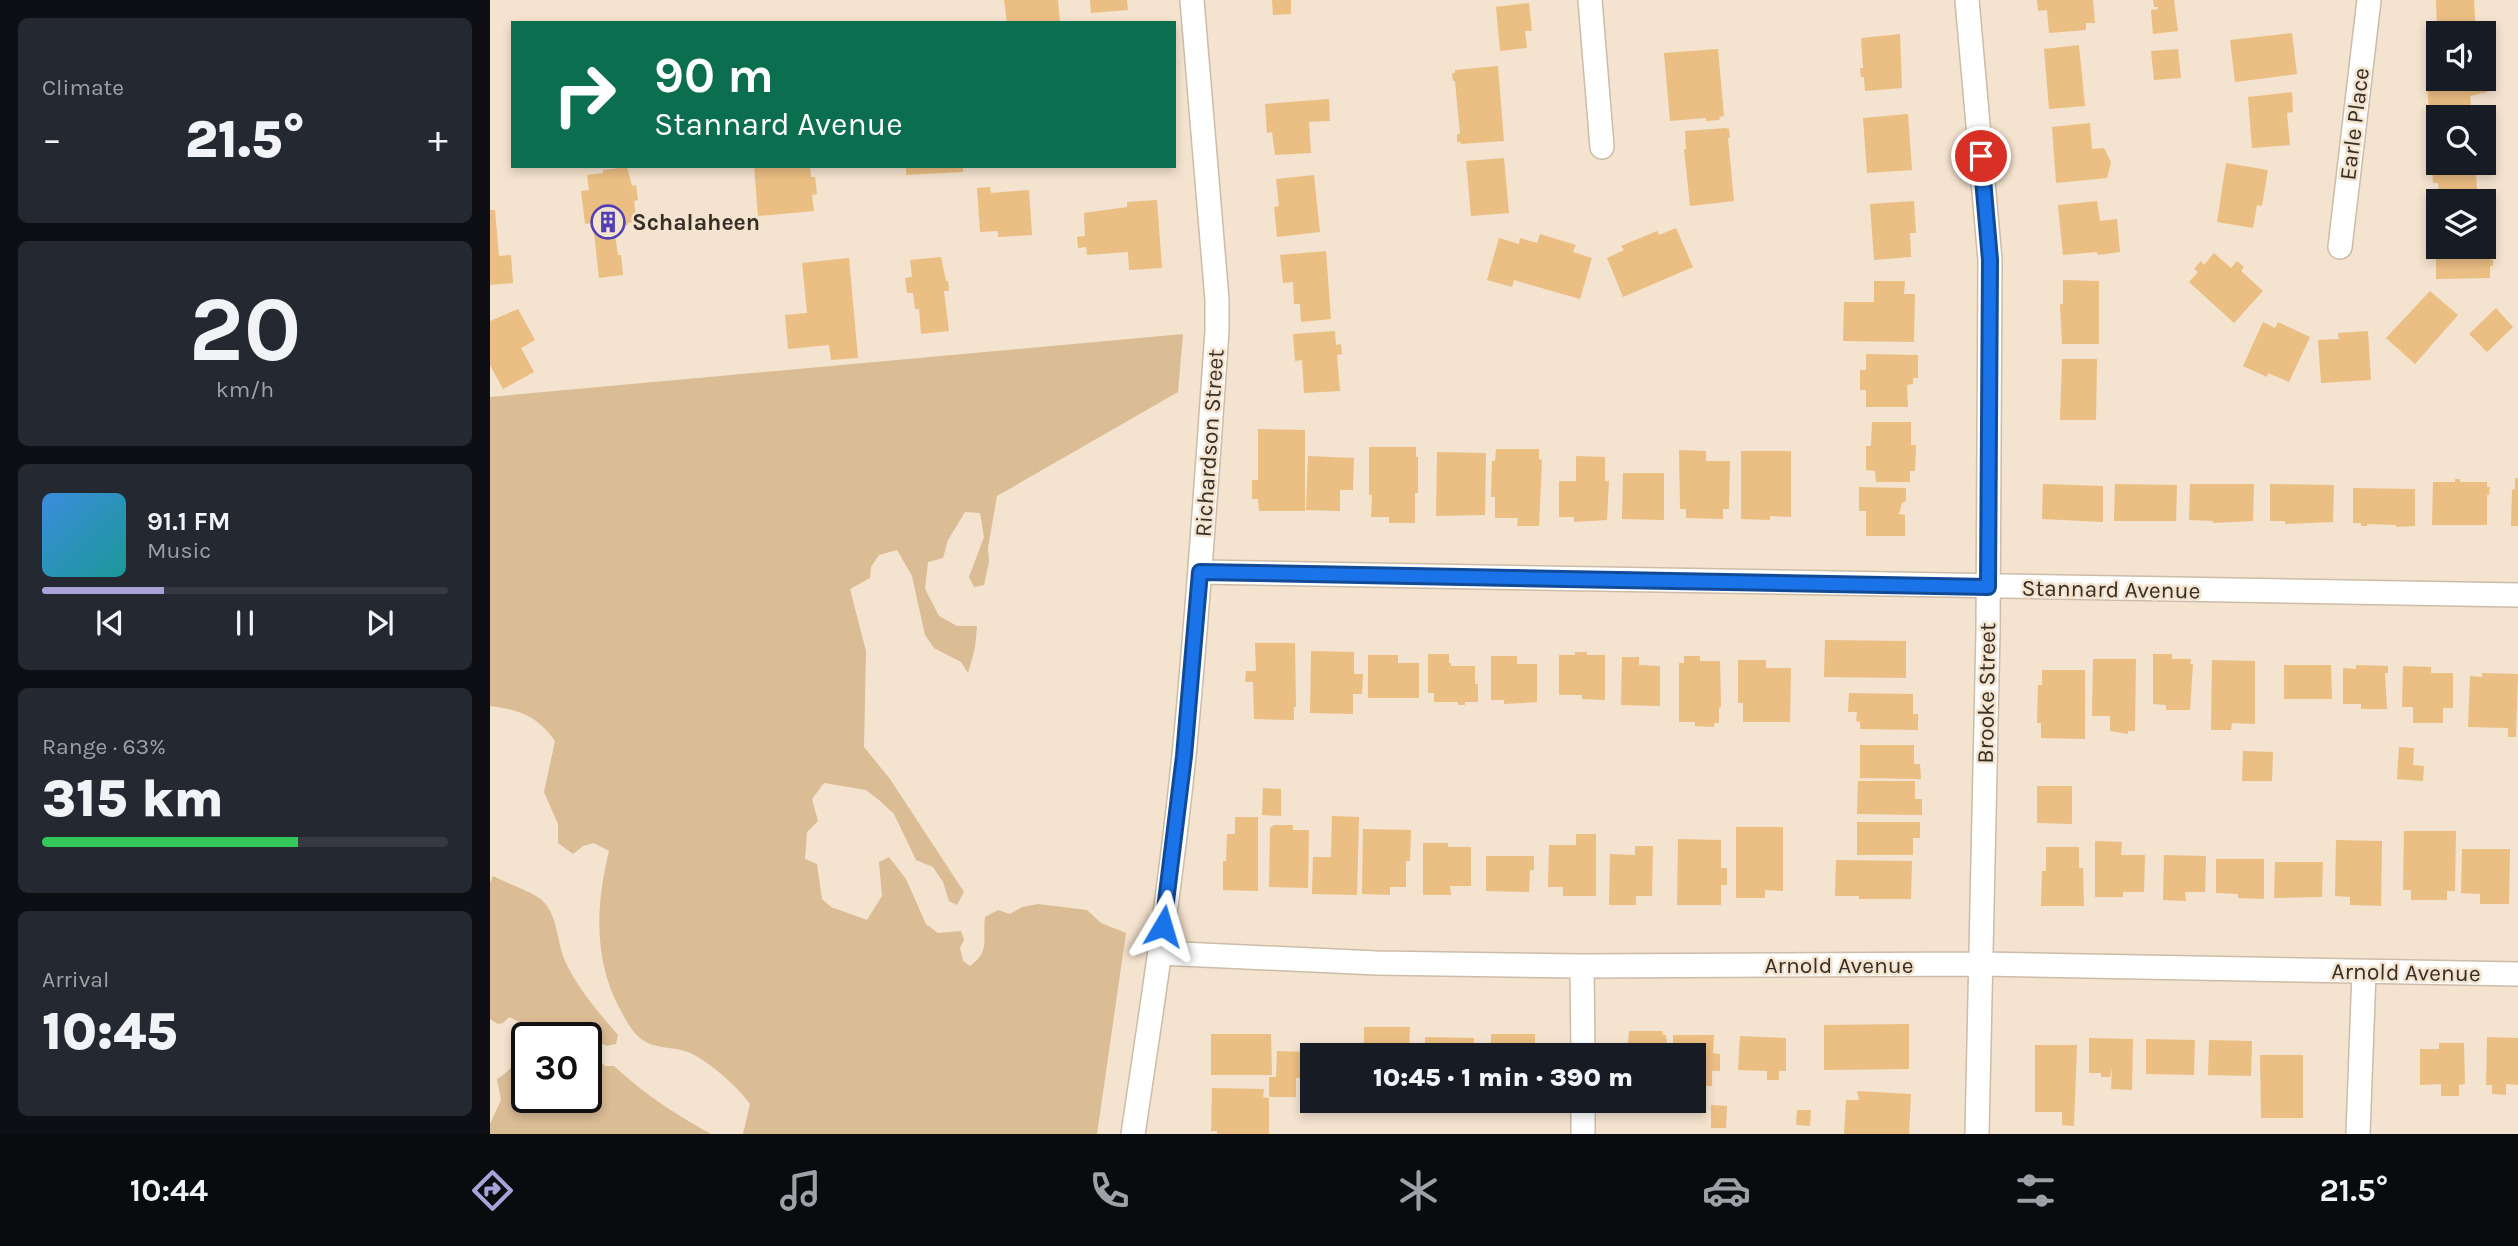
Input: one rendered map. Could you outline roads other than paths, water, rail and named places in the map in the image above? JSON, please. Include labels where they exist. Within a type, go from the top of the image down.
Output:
[{"type":"street","name":"Richardson Street","points":[[1133,1134],[1160,953],[1184,756],[1217,331],[1217,300],[1192,0]]},
{"type":"street","points":[[1590,0],[1602,147]]},
{"type":"street","name":"Brooke Street","points":[[1967,0],[1990,260],[1988,587],[1977,1134]]},
{"type":"street","name":"Earle Place","points":[[2340,247],[2369,0]]},
{"type":"street","name":"Stannard Avenue","points":[[1200,572],[2518,595]]},
{"type":"street","name":"Arnold Avenue","points":[[1160,953],[1377,963],[1582,966],[1982,964],[2518,974]]},
{"type":"street","points":[[1582,966],[1583,1043]]},
{"type":"street","points":[[2358,1134],[2364,972]]},
{"type":"street","points":[[1583,1113],[1583,1134]]},
{"type":"place","name":"Schalaheen","points":[[608,222]]}]
